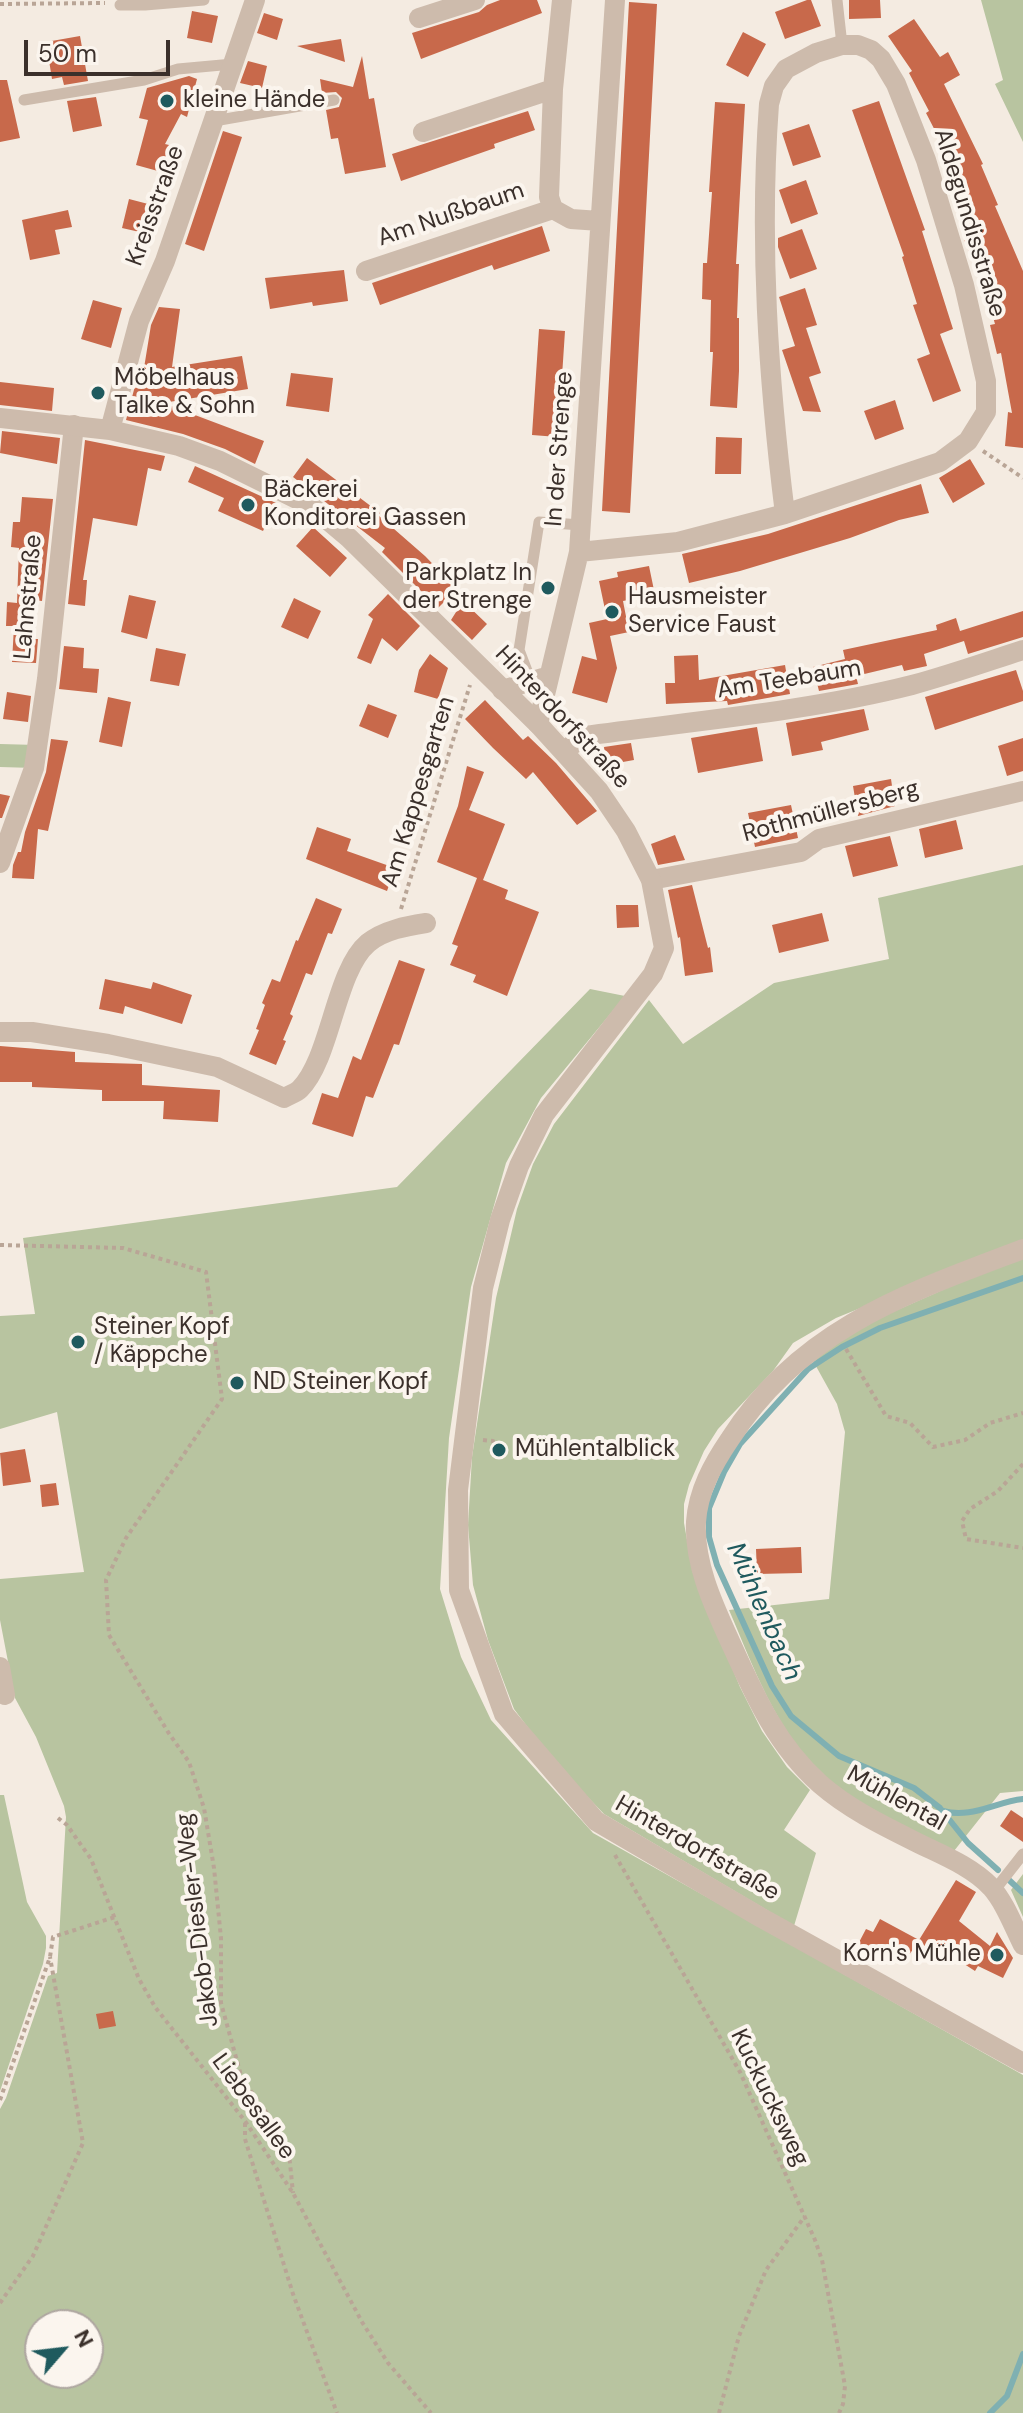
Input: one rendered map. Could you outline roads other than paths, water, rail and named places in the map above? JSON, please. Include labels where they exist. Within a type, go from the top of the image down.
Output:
[{"type":"street","name":"Kreisstraße","points":[[110,430],[139,321],[165,261],[255,0]]},
{"type":"street","points":[[419,18],[475,0]]},
{"type":"street","points":[[562,0],[553,89],[549,197],[553,209],[571,219],[600,221]]},
{"type":"street","name":"In der Strenge","points":[[538,724],[542,681],[579,552],[615,0]]},
{"type":"street","points":[[785,514],[771,399],[765,293],[769,104],[774,86],[786,69],[816,53],[842,45]]},
{"type":"street","name":"Aldegundisstraße","points":[[579,552],[678,542],[785,514],[940,462],[968,441],[986,412],[986,381],[964,285],[931,174],[896,84],[881,59],[871,50],[858,45],[842,45]]},
{"type":"street","points":[[423,132],[553,89]]},
{"type":"street","name":"Am Nußbaum","points":[[366,271],[553,209]]},
{"type":"street","name":"Hinterdorfstraße","points":[[0,418],[110,430],[179,446],[311,506],[349,538],[538,724],[599,791],[626,831],[651,880],[664,948],[653,974],[544,1115],[519,1166],[500,1220],[483,1288],[458,1490],[459,1590],[504,1714],[596,1821],[760,1917],[1023,2063]]},
{"type":"street","name":"Lahnstraße","points":[[0,863],[34,768],[47,679],[74,425]]},
{"type":"street","name":"Am Teebaum","points":[[564,751],[584,736],[791,708],[879,692],[1023,650]]},
{"type":"street","points":[[502,690],[542,681]]},
{"type":"street","name":"Rothmüllersberg","points":[[651,880],[801,852],[819,839],[1023,791]]},
{"type":"street","points":[[0,1032],[32,1032],[108,1044],[217,1067],[284,1098],[299,1091],[311,1073],[355,960],[367,943],[394,930],[426,923]]},
{"type":"street","name":"Mühlental","points":[[1023,1249],[894,1302],[850,1323],[815,1346],[780,1378],[738,1425],[707,1478],[697,1508],[696,1523],[704,1577],[719,1617],[764,1715],[794,1758],[840,1800],[965,1867],[994,1891],[1023,1945]]},
{"type":"street","points":[[0,1667],[5,1695]]},
{"type":"lane","points":[[120,5],[204,0]]},
{"type":"lane","points":[[837,0],[842,45]]},
{"type":"lane","points":[[24,100],[144,80],[178,69],[233,64]]},
{"type":"lane","points":[[214,121],[334,100]]},
{"type":"lane","points":[[542,681],[520,654],[519,646],[539,522],[581,525]]},
{"type":"lane","points":[[994,1891],[1023,1854]]},
{"type":"waterway","name":"Mühlenbach","points":[[998,1870],[968,1843],[940,1808],[914,1788],[839,1756],[791,1716],[772,1686],[717,1565],[709,1537],[709,1508],[740,1444],[808,1369],[880,1328],[1023,1278]]},
{"type":"waterway","name":"Mühlenbach","points":[[943,1811],[973,1812],[1023,1799]]},
{"type":"waterway","name":"Mühlenbach","points":[[1009,1880],[1023,1893]]},
{"type":"waterway","points":[[990,2413],[1007,2396],[1023,2354]]},
{"type":"place","name":"kleine Hände","points":[[167,101]]},
{"type":"place","name":"Möbelhaus Talke & Sohn","points":[[98,393]]},
{"type":"place","name":"Bäckerei Konditorei Gassen","points":[[248,505]]},
{"type":"place","name":"Parkplatz In der Strenge","points":[[548,588]]},
{"type":"place","name":"Hausmeister Service Faust","points":[[612,612]]},
{"type":"place","name":"Steiner Kopf / Käppche","points":[[78,1342]]},
{"type":"place","name":"ND Steiner Kopf","points":[[237,1383]]},
{"type":"place","name":"Mühlentalblick","points":[[499,1450]]},
{"type":"place","name":"Korn's Mühle","points":[[997,1955]]}]
